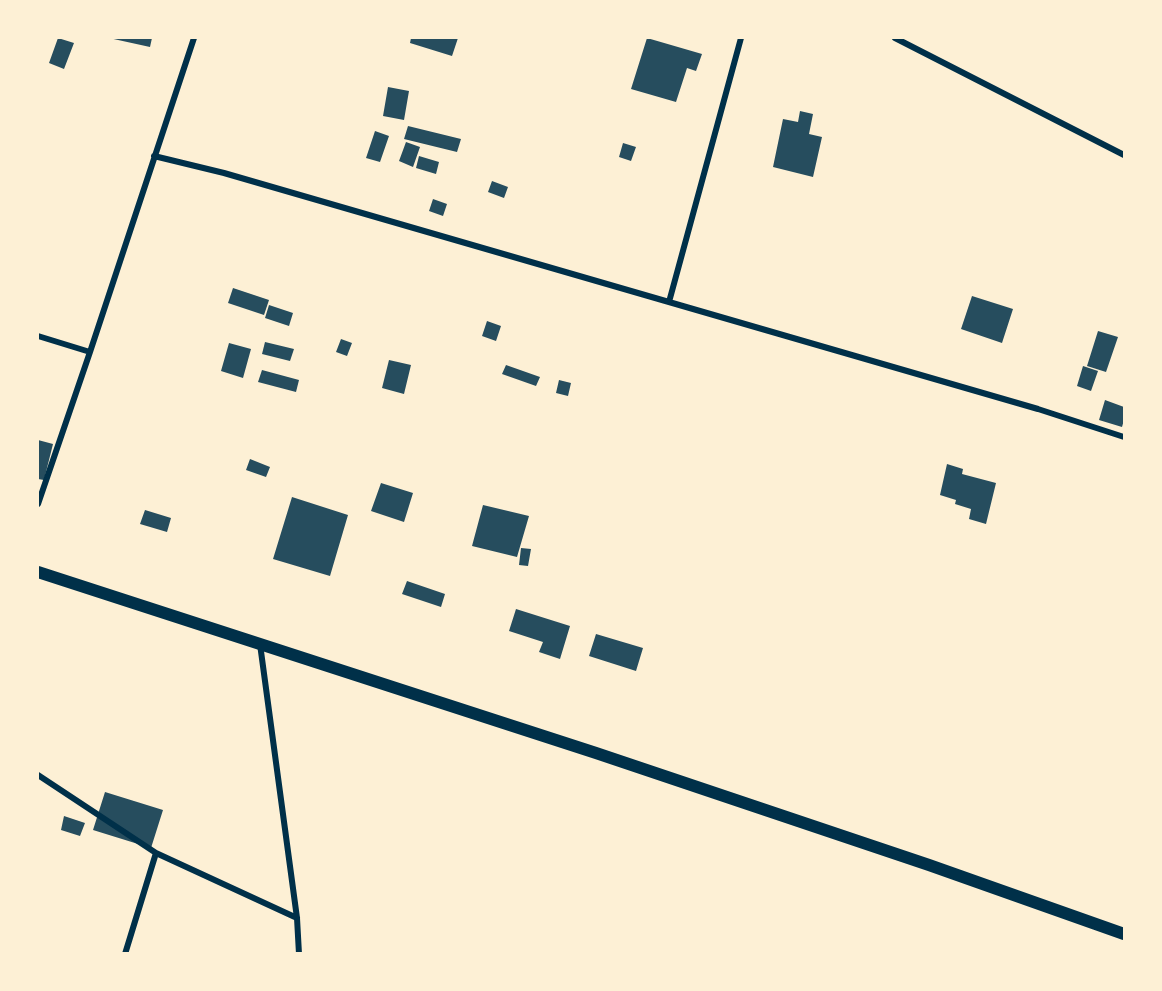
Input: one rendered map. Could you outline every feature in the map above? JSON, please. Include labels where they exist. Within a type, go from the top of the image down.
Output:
[{"type":"main road","points":[[38,572],[630,764],[1125,934]]},
{"type":"street","points":[[38,504],[194,38]]},
{"type":"street","points":[[669,302],[741,38]]},
{"type":"street","points":[[895,38],[1125,155]]},
{"type":"street","points":[[154,156],[224,173],[1038,409],[1125,437]]},
{"type":"street","points":[[38,336],[90,352]]},
{"type":"street","points":[[260,643],[297,918],[298,954]]},
{"type":"street","points":[[38,775],[156,852],[297,918]]},
{"type":"street","points":[[125,954],[156,852]]},
{"type":"building","points":[[58,38],[74,43],[64,69],[49,63]]},
{"type":"building","points":[[109,38],[152,38],[150,47]]},
{"type":"building","points":[[411,38],[458,38],[452,56],[410,43]]},
{"type":"building","points":[[647,38],[702,54],[696,71],[687,68],[676,102],[631,89]]},
{"type":"building","points":[[388,87],[409,91],[404,120],[383,116]]},
{"type":"building","points":[[800,111],[813,114],[809,134],[822,137],[813,177],[773,167],[783,119],[798,122]]},
{"type":"building","points":[[408,126],[461,139],[457,152],[404,139]]},
{"type":"building","points":[[375,131],[389,136],[380,162],[366,158]]},
{"type":"building","points":[[406,142],[420,147],[413,167],[399,161]]},
{"type":"building","points":[[623,143],[636,147],[631,161],[619,157]]},
{"type":"building","points":[[419,156],[439,162],[436,174],[416,168]]},
{"type":"building","points":[[492,181],[508,187],[504,198],[488,192]]},
{"type":"building","points":[[433,199],[447,204],[443,216],[429,211]]},
{"type":"building","points":[[233,288],[269,300],[264,315],[228,303]]},
{"type":"building","points":[[972,296],[1013,309],[1002,343],[961,329]]},
{"type":"building","points":[[269,305],[293,313],[289,326],[265,318]]},
{"type":"building","points":[[487,321],[501,326],[496,341],[482,336]]},
{"type":"building","points":[[1098,331],[1118,337],[1106,372],[1087,366]]},
{"type":"building","points":[[341,339],[352,343],[347,356],[336,352]]},
{"type":"building","points":[[265,342],[294,349],[290,361],[262,354]]},
{"type":"building","points":[[229,343],[251,349],[243,378],[221,371]]},
{"type":"building","points":[[389,360],[411,365],[404,394],[382,388]]},
{"type":"building","points":[[506,365],[540,377],[536,386],[502,374]]},
{"type":"building","points":[[1083,366],[1098,371],[1091,391],[1077,386]]},
{"type":"building","points":[[262,370],[299,380],[296,392],[258,382]]},
{"type":"building","points":[[559,380],[571,383],[568,396],[556,393]]},
{"type":"building","points":[[1105,400],[1124,407],[1122,427],[1099,420]]},
{"type":"building","points":[[38,440],[53,444],[44,480],[38,479]]},
{"type":"building","points":[[250,459],[270,467],[266,477],[246,470]]},
{"type":"building","points":[[947,464],[963,469],[962,474],[996,483],[986,524],[969,519],[971,509],[955,504],[956,500],[940,495]]},
{"type":"building","points":[[381,483],[413,493],[404,522],[371,511]]},
{"type":"building","points":[[292,497],[348,515],[330,576],[273,559]]},
{"type":"building","points":[[483,505],[529,516],[517,557],[472,546]]},
{"type":"building","points":[[145,510],[171,518],[167,532],[140,524]]},
{"type":"building","points":[[521,548],[531,549],[528,566],[519,565]]},
{"type":"building","points":[[407,581],[445,594],[441,607],[402,594]]},
{"type":"building","points":[[516,609],[570,626],[560,659],[539,652],[543,642],[509,631]]},
{"type":"building","points":[[596,634],[643,648],[636,671],[589,656]]},
{"type":"building","points":[[105,792],[163,810],[151,848],[93,830]]},
{"type":"building","points":[[64,816],[85,823],[80,836],[61,830]]}]
